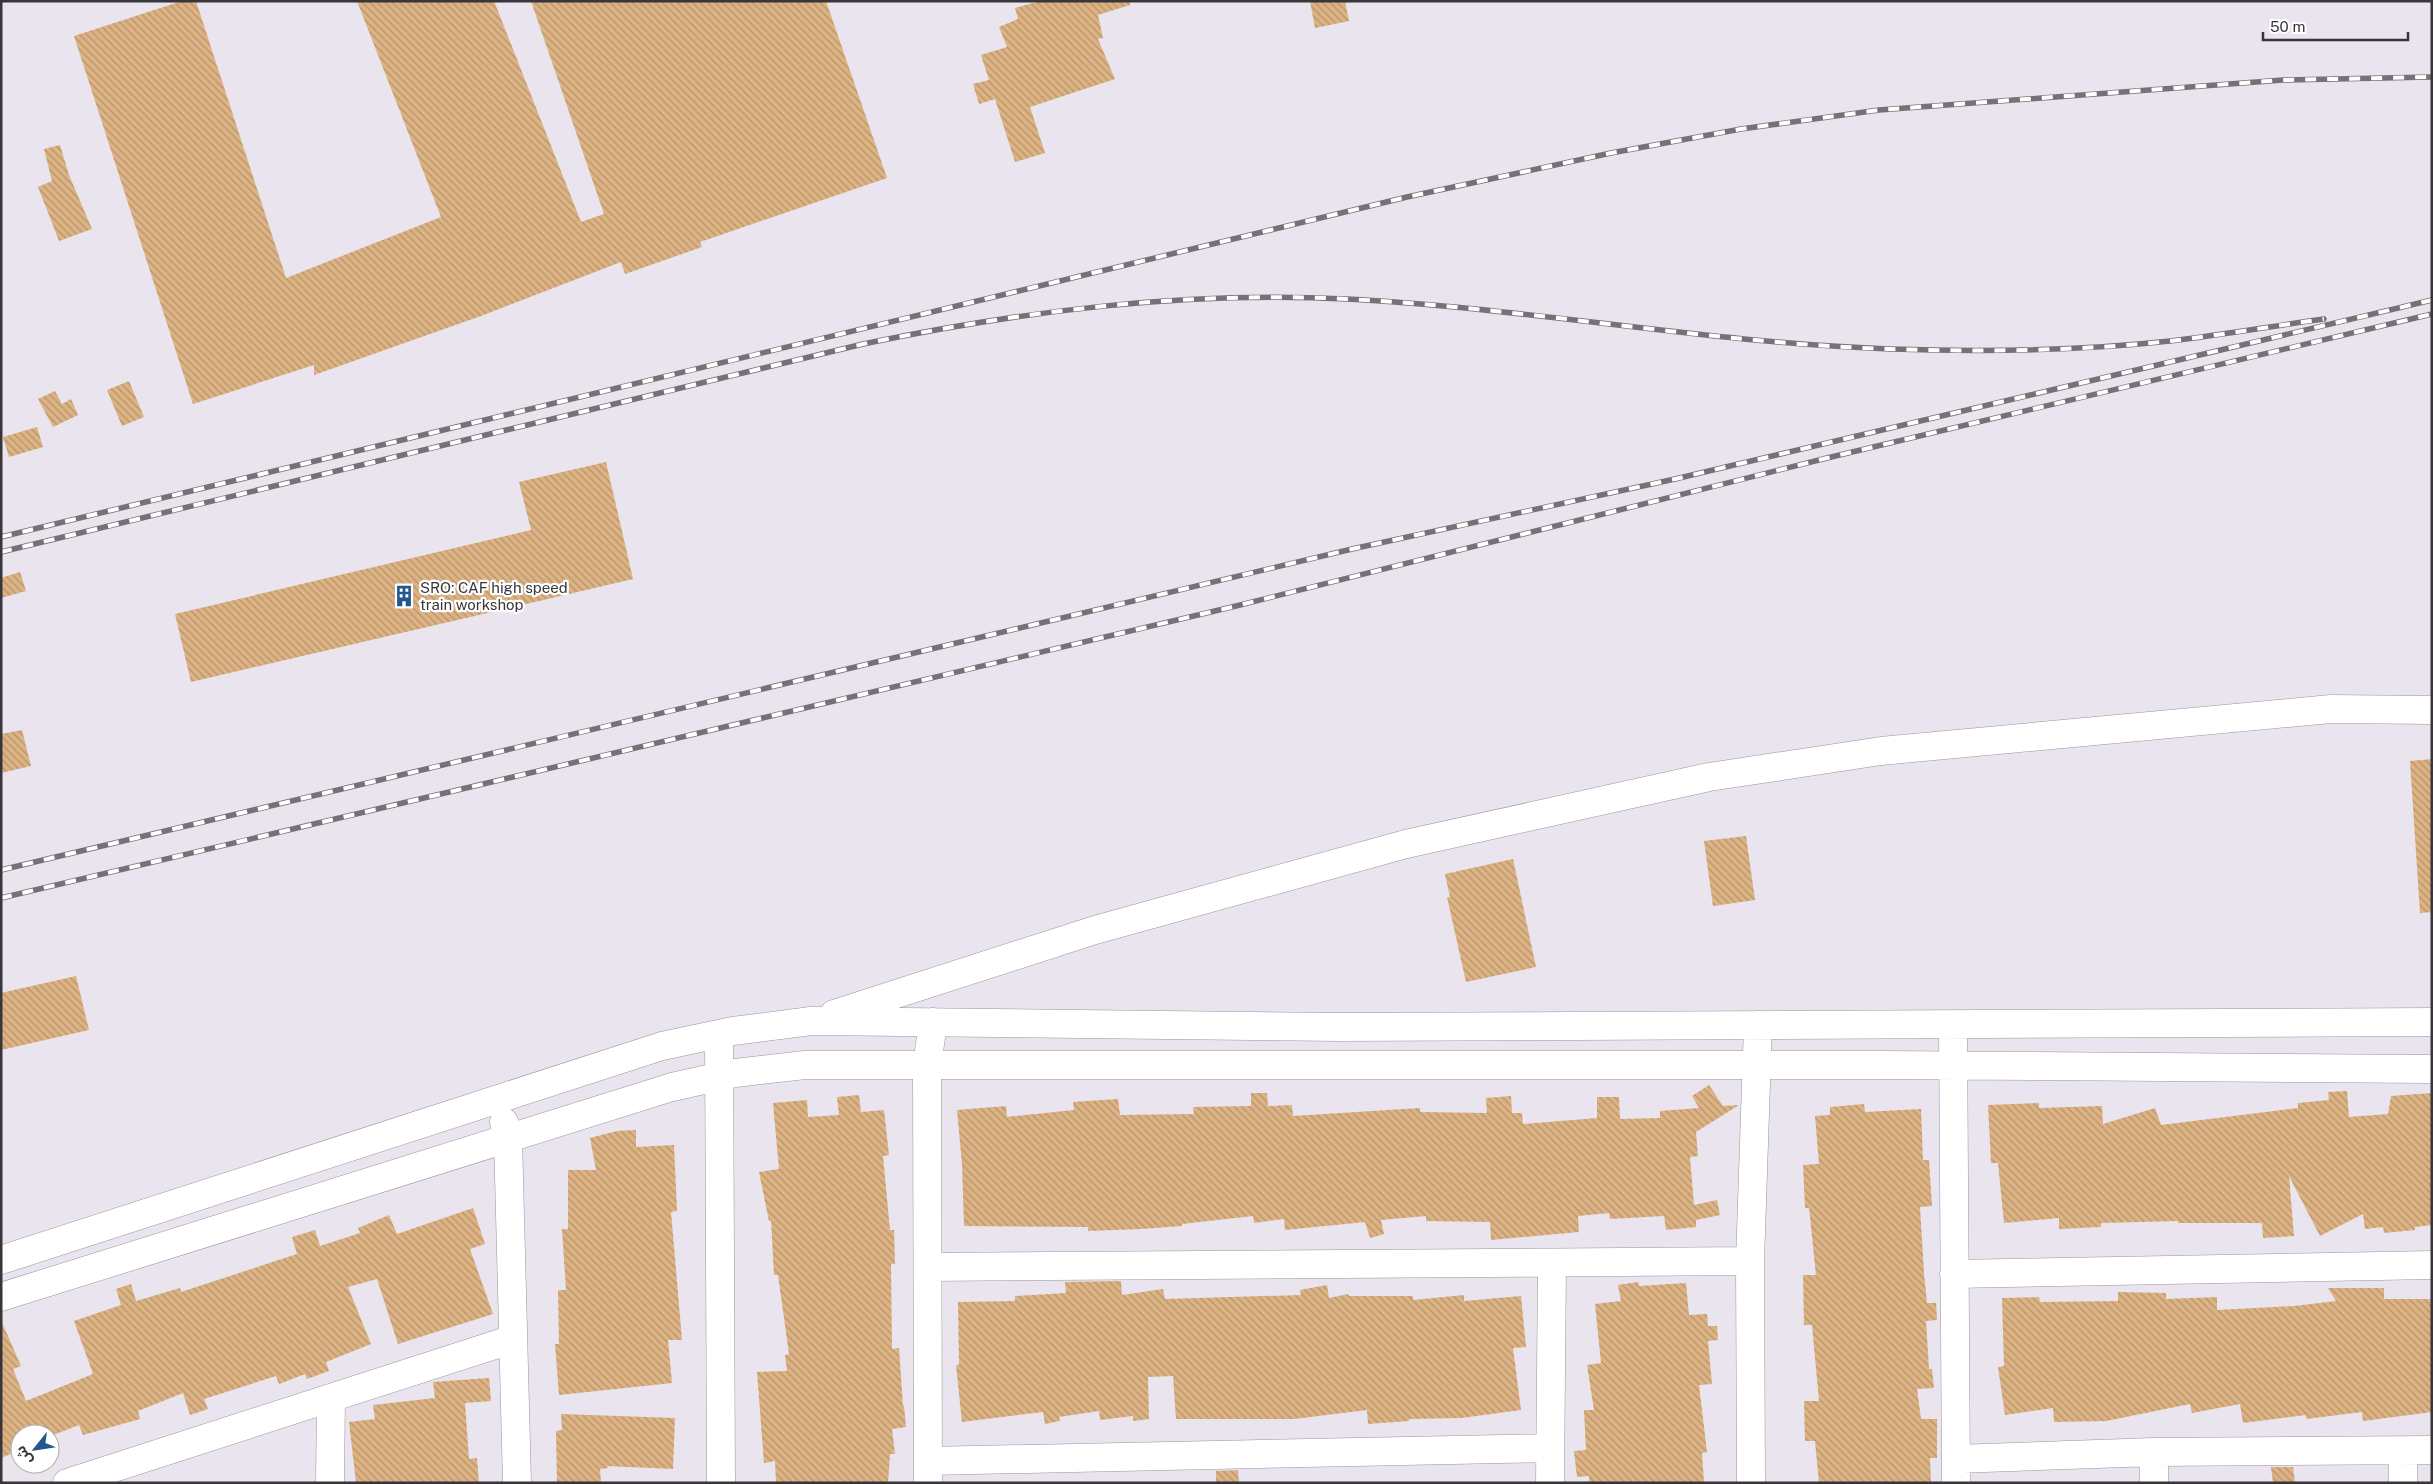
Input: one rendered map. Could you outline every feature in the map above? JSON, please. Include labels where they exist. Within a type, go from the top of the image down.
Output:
[{"type":"street","points":[[811,1021],[1095,930],[1406,844],[1709,777],[1882,751],[2330,709],[2432,710]]},
{"type":"street","points":[[1,1260],[662,1046],[719,1034],[811,1021],[1338,1027],[2432,1022]]},
{"type":"street","points":[[933,1022],[927,1066],[928,1472],[1550,1448]]},
{"type":"street","points":[[1953,1024],[1956,1471],[2154,1452],[2432,1450]]},
{"type":"street","points":[[1751,1483],[1750,1261],[1758,1026]]},
{"type":"street","points":[[719,1034],[721,1483]]},
{"type":"street","points":[[1,1297],[672,1087],[718,1077],[805,1065],[1756,1065],[2432,1068]]},
{"type":"street","points":[[499,1100],[508,1138],[517,1483]]},
{"type":"street","points":[[928,1267],[1750,1261]]},
{"type":"street","points":[[1550,1483],[1552,1263]]},
{"type":"street","points":[[1954,1274],[2432,1265]]},
{"type":"street","points":[[67,1483],[513,1339]]},
{"type":"street","points":[[330,1483],[331,1398]]},
{"type":"street","points":[[2403,1451],[2403,1483]]},
{"type":"street","points":[[2154,1452],[2154,1483]]},
{"type":"building","points":[[182,1],[196,1],[286,278],[441,217],[357,1],[494,1],[581,222],[604,214],[531,1],[826,1],[887,178],[700,242],[702,247],[625,274],[621,262],[481,316],[314,375],[314,365],[193,404],[74,36]]},
{"type":"building","points":[[1040,1],[1130,1],[1130,5],[1098,15],[1103,38],[1098,39],[1115,79],[1030,107],[1045,153],[1015,162],[995,99],[979,104],[973,84],[989,80],[981,55],[1007,47],[999,27],[1018,19],[1015,8]]},
{"type":"building","points":[[1310,1],[1345,1],[1349,21],[1315,28]]},
{"type":"building","points":[[60,145],[69,175],[92,229],[59,241],[38,187],[52,181],[44,149]]},
{"type":"building","points":[[129,381],[144,417],[122,426],[107,390]]},
{"type":"building","points":[[55,391],[62,404],[71,399],[78,415],[53,427],[38,399]]},
{"type":"building","points":[[37,427],[43,447],[9,457],[3,437]]},
{"type":"building","name":"SRO: CAF high speed train workshop","points":[[606,462],[633,579],[191,682],[175,614],[531,530],[519,482]]},
{"type":"building","points":[[20,572],[26,591],[1,598],[1,578]]},
{"type":"building","points":[[22,730],[31,766],[1,773],[1,734]]},
{"type":"building","points":[[2432,759],[2432,912],[2420,913],[2410,761]]},
{"type":"building","points":[[1746,836],[1755,900],[1713,906],[1704,841]]},
{"type":"building","points":[[1513,859],[1536,967],[1466,982],[1447,897],[1450,897],[1445,874]]},
{"type":"building","points":[[76,976],[89,1030],[1,1050],[1,993]]},
{"type":"building","points":[[1709,1085],[1723,1106],[1739,1105],[1696,1132],[1698,1156],[1690,1157],[1694,1205],[1717,1200],[1720,1215],[1696,1220],[1696,1227],[1666,1230],[1664,1216],[1610,1219],[1609,1213],[1578,1216],[1579,1232],[1491,1240],[1490,1222],[1426,1221],[1426,1216],[1381,1220],[1384,1234],[1370,1238],[1365,1222],[1285,1230],[1284,1219],[1254,1223],[1253,1216],[1182,1224],[1182,1226],[1088,1231],[1088,1227],[964,1226],[962,1164],[957,1110],[1006,1106],[1007,1117],[1074,1110],[1073,1102],[1118,1099],[1120,1115],[1194,1114],[1193,1107],[1251,1106],[1251,1093],[1267,1093],[1268,1106],[1292,1105],[1293,1116],[1420,1108],[1420,1112],[1487,1113],[1486,1098],[1511,1096],[1512,1113],[1522,1113],[1523,1124],[1597,1118],[1597,1097],[1619,1097],[1620,1119],[1660,1118],[1660,1111],[1699,1108],[1692,1096]]},
{"type":"building","points":[[2347,1091],[2349,1117],[2388,1114],[2391,1096],[2432,1093],[2432,1225],[2415,1227],[2415,1230],[2384,1233],[2383,1227],[2365,1229],[2363,1214],[2320,1236],[2289,1176],[2294,1236],[2263,1238],[2262,1223],[2178,1223],[2178,1221],[2101,1223],[2101,1227],[2059,1229],[2059,1218],[2004,1223],[1998,1163],[1991,1163],[1988,1105],[2039,1103],[2039,1108],[2102,1106],[2103,1124],[2155,1108],[2161,1125],[2298,1108],[2298,1103],[2329,1100],[2328,1092]]},
{"type":"building","points":[[859,1095],[861,1112],[884,1110],[889,1155],[883,1156],[890,1230],[894,1230],[895,1264],[891,1264],[892,1349],[899,1348],[906,1427],[892,1429],[895,1454],[890,1454],[888,1483],[776,1483],[775,1461],[764,1463],[757,1372],[787,1371],[785,1355],[789,1354],[778,1275],[774,1275],[771,1220],[769,1221],[759,1172],[779,1169],[773,1103],[807,1100],[808,1117],[839,1115],[837,1097]]},
{"type":"building","points":[[1864,1104],[1865,1112],[1921,1109],[1923,1160],[1929,1160],[1932,1206],[1920,1207],[1924,1273],[1927,1303],[1936,1303],[1937,1320],[1926,1321],[1929,1369],[1932,1369],[1934,1388],[1917,1389],[1921,1419],[1937,1419],[1937,1458],[1930,1458],[1931,1483],[1819,1483],[1815,1441],[1805,1441],[1804,1401],[1819,1401],[1812,1325],[1804,1325],[1803,1275],[1816,1275],[1809,1208],[1805,1208],[1803,1165],[1819,1164],[1815,1116],[1830,1115],[1830,1107]]},
{"type":"building","points":[[636,1130],[636,1147],[674,1145],[677,1211],[671,1212],[682,1340],[668,1340],[672,1383],[559,1395],[555,1344],[559,1344],[558,1290],[566,1290],[562,1229],[568,1229],[568,1170],[596,1170],[590,1138],[617,1131]]},
{"type":"building","points":[[473,1208],[485,1244],[470,1249],[493,1314],[398,1344],[377,1279],[348,1287],[371,1344],[326,1362],[329,1371],[307,1379],[305,1374],[279,1384],[276,1376],[204,1399],[208,1409],[190,1415],[183,1393],[138,1411],[140,1419],[83,1435],[79,1425],[60,1432],[60,1424],[10,1424],[10,1454],[1,1458],[1,1320],[21,1366],[13,1369],[26,1401],[93,1374],[74,1321],[121,1305],[116,1289],[131,1284],[136,1301],[180,1288],[181,1292],[297,1254],[292,1237],[315,1230],[320,1246],[360,1233],[358,1228],[389,1215],[397,1234]]},
{"type":"building","points":[[1121,1281],[1122,1295],[1163,1289],[1165,1299],[1301,1295],[1300,1290],[1327,1285],[1329,1298],[1348,1294],[1349,1296],[1413,1296],[1413,1300],[1464,1295],[1464,1301],[1521,1296],[1526,1347],[1513,1348],[1521,1410],[1461,1418],[1409,1419],[1409,1421],[1368,1424],[1367,1410],[1294,1419],[1176,1419],[1173,1376],[1148,1377],[1149,1419],[1133,1421],[1133,1416],[1100,1420],[1099,1411],[1059,1417],[1060,1421],[1045,1424],[1043,1412],[962,1422],[956,1365],[959,1365],[958,1302],[1015,1301],[1015,1296],[1066,1293],[1065,1282]]},
{"type":"building","points":[[1638,1282],[1639,1286],[1686,1283],[1689,1315],[1707,1314],[1708,1326],[1717,1326],[1718,1340],[1708,1341],[1712,1384],[1699,1385],[1707,1452],[1702,1453],[1704,1483],[1589,1483],[1589,1476],[1577,1477],[1574,1451],[1586,1450],[1584,1410],[1594,1410],[1587,1365],[1601,1363],[1595,1304],[1621,1301],[1618,1285]]},
{"type":"building","points":[[2328,1288],[2384,1288],[2384,1299],[2432,1299],[2432,1412],[2363,1421],[2362,1412],[2306,1419],[2306,1415],[2243,1423],[2240,1404],[2192,1413],[2190,1404],[2106,1421],[2054,1422],[2053,1408],[2005,1415],[1998,1367],[2004,1366],[2002,1298],[2039,1297],[2040,1302],[2118,1301],[2118,1292],[2166,1293],[2166,1299],[2217,1297],[2217,1310],[2294,1306],[2336,1301]]},
{"type":"building","points":[[489,1378],[491,1401],[465,1403],[469,1459],[477,1458],[479,1483],[356,1483],[349,1422],[375,1419],[373,1405],[435,1398],[433,1382]]},
{"type":"building","points":[[561,1414],[675,1418],[673,1469],[607,1466],[608,1468],[600,1469],[601,1483],[557,1483],[556,1431],[562,1430]]},
{"type":"building","points":[[2271,1467],[2293,1467],[2295,1483],[2273,1483]]},
{"type":"building","points":[[1238,1470],[1239,1483],[1216,1483],[1216,1471]]},
{"type":"railway","points":[[1,537],[1407,197],[1611,153],[1741,129],[1879,110],[2283,80],[2432,77]]},
{"type":"railway","points":[[1,552],[863,344],[983,322],[1104,306],[1225,298],[1347,299],[1415,303],[1754,340],[1890,349],[1960,350],[2065,349],[2135,344],[2189,339],[2324,319]]},
{"type":"railway","points":[[1,870],[1352,549],[1675,479],[2432,300]]},
{"type":"railway","points":[[1,898],[1236,606],[1827,458],[2432,314]]},
{"type":"place","name":"SRO: CAF high speed train workshop","points":[[404,596]]}]
